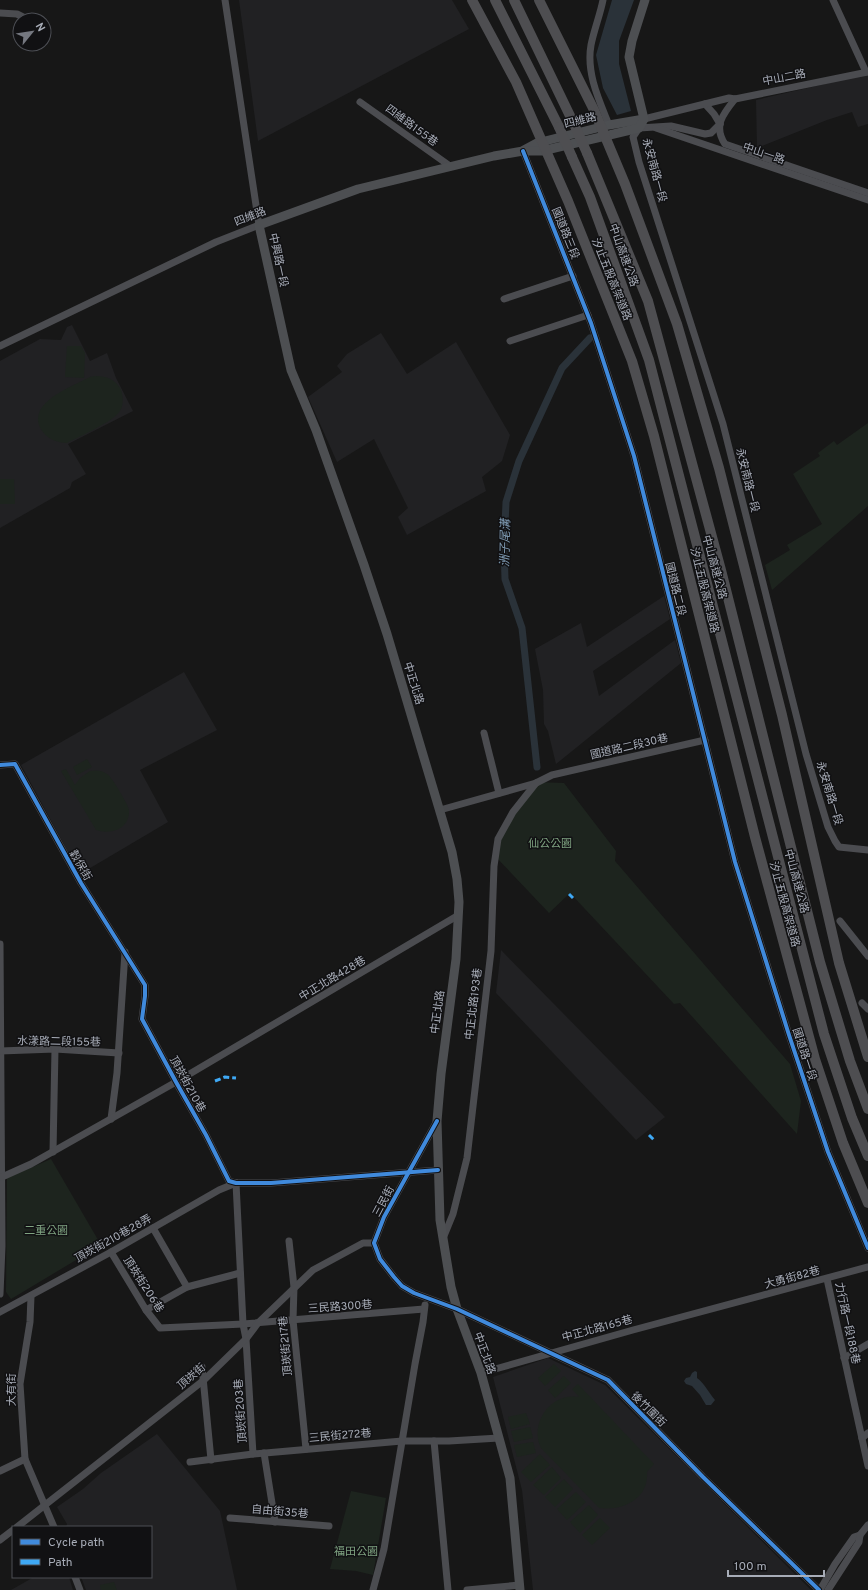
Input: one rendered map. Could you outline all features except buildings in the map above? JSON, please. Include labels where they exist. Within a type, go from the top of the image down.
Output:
[{"type":"highway","name":"汐止五股高架道路","points":[[472,0],[519,89],[568,201],[632,361],[656,444],[755,837],[815,1059],[843,1143],[868,1203]]},
{"type":"highway","name":"中山高速公路","points":[[495,0],[559,127],[590,197],[649,360],[824,1034],[852,1118],[868,1156]]},
{"type":"highway","name":"中山高速公路","points":[[514,0],[587,153],[648,301],[721,570],[820,962],[850,1061],[868,1109]]},
{"type":"highway","points":[[539,0],[594,110],[625,184],[677,324],[720,468],[782,715],[839,963],[868,1057]]},
{"type":"main road","points":[[640,128],[644,119],[629,57],[632,41],[645,0]]},
{"type":"main road","name":"四維路","points":[[523,151],[537,143],[609,125],[644,119]]},
{"type":"main road","name":"四維路","points":[[259,225],[353,191],[450,166],[523,151],[542,151],[640,128]]},
{"type":"main road","name":"中興路一段","points":[[259,225],[291,370],[323,448]]},
{"type":"main road","name":"中正北路","points":[[323,448],[380,612],[440,810],[452,852],[457,879],[459,902],[457,916],[456,959],[441,1074],[437,1121],[440,1220],[457,1309],[481,1373],[510,1478],[520,1587]]},
{"type":"street","name":"中興路一段","points":[[225,0],[259,225]]},
{"type":"street","points":[[604,0],[591,45],[590,71],[609,125]]},
{"type":"street","points":[[833,0],[867,72]]},
{"type":"street","points":[[0,13],[12,14]]},
{"type":"street","name":"中山二路","points":[[644,119],[729,98],[735,99],[867,72]]},
{"type":"street","points":[[720,124],[724,112],[735,99]]},
{"type":"street","name":"四維路155巷","points":[[360,102],[450,166]]},
{"type":"street","points":[[705,104],[720,124]]},
{"type":"street","name":"中山一路","points":[[640,128],[671,126],[705,134],[711,133],[720,124]]},
{"type":"street","name":"中山一路","points":[[720,124],[720,136],[725,144],[868,193]]},
{"type":"street","name":"中山一路","points":[[652,127],[868,200]]},
{"type":"street","name":"永安南路一段","points":[[640,128],[634,138],[639,162],[723,424],[806,754],[828,827],[834,841],[839,847],[868,850]]},
{"type":"street","name":"國道路三段","points":[[523,151],[591,323]]},
{"type":"street","name":"四維路","points":[[0,346],[209,245],[259,225]]},
{"type":"street","points":[[504,299],[573,276]]},
{"type":"street","points":[[510,342],[588,315]]},
{"type":"street","name":"國道路二段","points":[[591,323],[634,456],[735,862]]},
{"type":"street","points":[[484,733],[499,792]]},
{"type":"street","name":"國道路二段30巷","points":[[440,810],[499,792],[536,783],[559,774],[705,740]]},
{"type":"street","name":"穀保街","points":[[0,765],[15,764],[81,883],[145,985]]},
{"type":"street","name":"中正北路193巷","points":[[444,1236],[453,1214],[467,1158],[491,951],[494,866],[498,839],[513,812],[536,783]]},
{"type":"street","name":"國道路一段","points":[[735,862],[789,1035],[828,1152],[868,1248]]},
{"type":"street","name":"中正北路428巷","points":[[2,1178],[41,1163],[53,1152],[281,1021],[457,916]]},
{"type":"street","points":[[840,921],[868,956]]},
{"type":"street","points":[[0,944],[2,1178],[0,1294]]},
{"type":"street","points":[[859,946],[868,949]]},
{"type":"street","points":[[111,1119],[119,1053],[125,952]]},
{"type":"street","name":"頂崁街210巷","points":[[145,985],[142,1019],[206,1135],[229,1181],[236,1183]]},
{"type":"street","points":[[862,1003],[868,1009]]},
{"type":"street","points":[[53,1152],[55,1049]]},
{"type":"street","name":"水漾路二段155巷","points":[[0,1051],[55,1049],[119,1053]]},
{"type":"street","name":"三民街","points":[[374,1243],[384,1217],[437,1121]]},
{"type":"street","points":[[246,1339],[243,1324],[236,1183],[271,1184],[438,1170]]},
{"type":"street","name":"頂崁街210巷28弄","points":[[0,1312],[111,1252],[219,1190],[236,1183]]},
{"type":"street","points":[[153,1228],[187,1288]]},
{"type":"street","name":"頂崁街217巷","points":[[289,1240],[294,1287],[293,1320],[306,1449]]},
{"type":"street","name":"頂崁街","points":[[18,1526],[204,1381],[246,1339],[258,1323],[313,1270],[363,1243],[374,1243]]},
{"type":"street","points":[[373,1590],[384,1549],[426,1299],[402,1286],[380,1259],[374,1243]]},
{"type":"street","name":"頂崁街206巷","points":[[111,1252],[146,1310],[160,1328]]},
{"type":"street","name":"大勇街82巷","points":[[721,1307],[868,1267]]},
{"type":"street","points":[[146,1310],[187,1288],[240,1273]]},
{"type":"street","name":"力行路一段188巷","points":[[827,1279],[868,1466]]},
{"type":"street","name":"大有街","points":[[31,1296],[30,1322],[20,1384],[25,1459],[54,1526]]},
{"type":"street","name":"後竹圍街","points":[[426,1299],[457,1309],[608,1380],[703,1477],[819,1590]]},
{"type":"street","name":"中正北路165巷","points":[[481,1373],[721,1307]]},
{"type":"street","name":"三民路300巷","points":[[160,1328],[258,1323],[424,1309]]},
{"type":"street","name":"頂崁街203巷","points":[[246,1339],[254,1454],[280,1452]]},
{"type":"street","points":[[844,1358],[868,1344]]},
{"type":"street","points":[[202,1367],[211,1460]]},
{"type":"street","points":[[862,1438],[868,1433]]},
{"type":"street","name":"三民街272巷","points":[[280,1452],[402,1441],[499,1438]]},
{"type":"street","points":[[434,1441],[448,1590]]},
{"type":"street","points":[[264,1453],[275,1522]]},
{"type":"street","points":[[190,1462],[254,1454]]},
{"type":"street","points":[[0,1471],[25,1459]]},
{"type":"street","name":"自由街35巷","points":[[230,1518],[329,1526]]},
{"type":"street","points":[[828,1590],[859,1542],[860,1535],[868,1525]]},
{"type":"street","points":[[0,1540],[12,1531]]},
{"type":"street","points":[[819,1590],[854,1537],[860,1535]]},
{"type":"street","points":[[75,1578],[80,1590]]},
{"type":"street","points":[[467,1590],[520,1587]]},
{"type":"shaded area","points":[[239,0],[452,0],[469,29],[258,141]]},
{"type":"shaded area","points":[[612,0],[634,0],[619,41],[619,64],[631,111],[617,115],[603,88],[596,55]]},
{"type":"shaded area","points":[[868,74],[868,124],[858,127],[852,112],[827,120],[757,148],[756,100]]},
{"type":"shaded area","points":[[72,325],[90,361],[107,353],[116,378],[133,411],[68,444],[86,474],[72,482],[70,488],[0,528],[0,361],[40,339],[61,340],[67,327]]},
{"type":"shaded area","points":[[381,333],[407,374],[456,342],[510,435],[502,461],[482,477],[486,491],[407,535],[398,517],[408,508],[374,439],[337,462],[308,397],[342,372],[337,366],[347,354]]},
{"type":"shaded area","points":[[664,596],[670,619],[593,671],[599,696],[675,640],[681,663],[556,764],[548,731],[544,724],[543,690],[535,649],[581,623],[587,647]]},
{"type":"shaded area","points":[[184,672],[217,730],[140,770],[168,822],[80,874],[21,765]]},
{"type":"shaded area","points":[[501,950],[665,1117],[636,1140],[496,993]]},
{"type":"shaded area","points":[[548,1358],[605,1385],[811,1590],[533,1590],[522,1490],[493,1377]]},
{"type":"shaded area","points":[[695,1371],[697,1372],[697,1378],[715,1400],[711,1405],[706,1405],[692,1386],[686,1384],[684,1381]]},
{"type":"shaded area","points":[[157,1434],[220,1511],[237,1590],[86,1590],[81,1578],[152,1578],[152,1526],[66,1526],[67,1524],[57,1507],[83,1489],[101,1473]]},
{"type":"shaded area","points":[[32,1578],[69,1578],[73,1590],[11,1590]]},
{"type":"green space","points":[[67,346],[81,346],[85,353],[84,378],[65,377]]},
{"type":"green space","points":[[95,376],[110,379],[119,386],[122,392],[123,400],[120,411],[111,420],[67,443],[50,439],[43,432],[38,422],[39,413],[44,405],[62,391]]},
{"type":"green space","points":[[868,423],[868,506],[772,590],[765,565],[790,550],[787,545],[822,524],[793,474],[820,456],[818,453],[834,441],[837,445]]},
{"type":"green space","points":[[0,479],[14,479],[15,504],[0,504]]},
{"type":"green space","points":[[87,759],[92,767],[77,775],[73,767]]},
{"type":"green space","points":[[66,769],[75,785],[80,778],[90,771],[97,770],[105,773],[113,780],[129,810],[128,817],[123,826],[108,832],[96,830],[61,771]]},
{"type":"green space","name":"仙公公園","points":[[534,782],[564,783],[616,851],[615,861],[790,1064],[801,1101],[797,1134],[680,1003],[674,1004],[570,893],[549,913],[495,856],[506,819]]},
{"type":"green space","name":"二重公園","points":[[51,1159],[101,1245],[11,1299],[6,1292],[7,1178]]},
{"type":"green space","points":[[554,1364],[561,1371],[545,1386],[538,1378]]},
{"type":"green space","points":[[564,1376],[571,1383],[555,1398],[548,1390]]},
{"type":"green space","points":[[578,1384],[654,1464],[647,1472],[644,1489],[639,1496],[625,1505],[599,1508],[541,1448],[538,1438],[538,1429],[540,1420],[545,1411],[560,1399],[579,1397],[572,1389]]},
{"type":"green space","points":[[526,1413],[530,1424],[511,1429],[508,1417]]},
{"type":"green space","points":[[530,1427],[533,1438],[514,1442],[511,1431]]},
{"type":"green space","points":[[533,1442],[536,1453],[517,1457],[514,1445]]},
{"type":"green space","points":[[540,1454],[550,1465],[531,1482],[521,1472]]},
{"type":"green space","points":[[552,1467],[561,1478],[544,1495],[533,1485]]},
{"type":"green space","points":[[564,1479],[573,1489],[555,1507],[545,1497]]},
{"type":"green space","name":"福田公園","points":[[351,1491],[386,1498],[373,1575],[356,1571],[330,1569]]},
{"type":"green space","points":[[576,1492],[586,1502],[567,1520],[557,1509]]},
{"type":"green space","points":[[589,1505],[598,1515],[580,1533],[570,1522]]},
{"type":"green space","points":[[600,1518],[610,1528],[592,1545],[582,1535]]},
{"type":"green space","points":[[114,1582],[117,1590],[101,1590],[100,1585]]},
{"type":"waterway","name":"洲子尾溝","points":[[537,767],[522,628],[505,579],[504,547],[506,502],[519,461],[562,368],[590,338]]},
{"type":"marked path","points":[[569,894],[573,898]]},
{"type":"marked path","points":[[215,1081],[225,1077],[236,1078]]},
{"type":"marked path","points":[[649,1135],[654,1140]]},
{"type":"cycle path","points":[[523,151],[591,323],[634,456],[735,862],[789,1035],[828,1152],[868,1248]]},
{"type":"cycle path","points":[[0,765],[15,764],[81,883],[145,985],[142,1019],[206,1135],[229,1181],[236,1183],[271,1183],[438,1170]]},
{"type":"cycle path","points":[[437,1121],[384,1217],[374,1243],[380,1259],[394,1277],[402,1286],[414,1293],[457,1309],[608,1380],[703,1477],[819,1590]]}]
